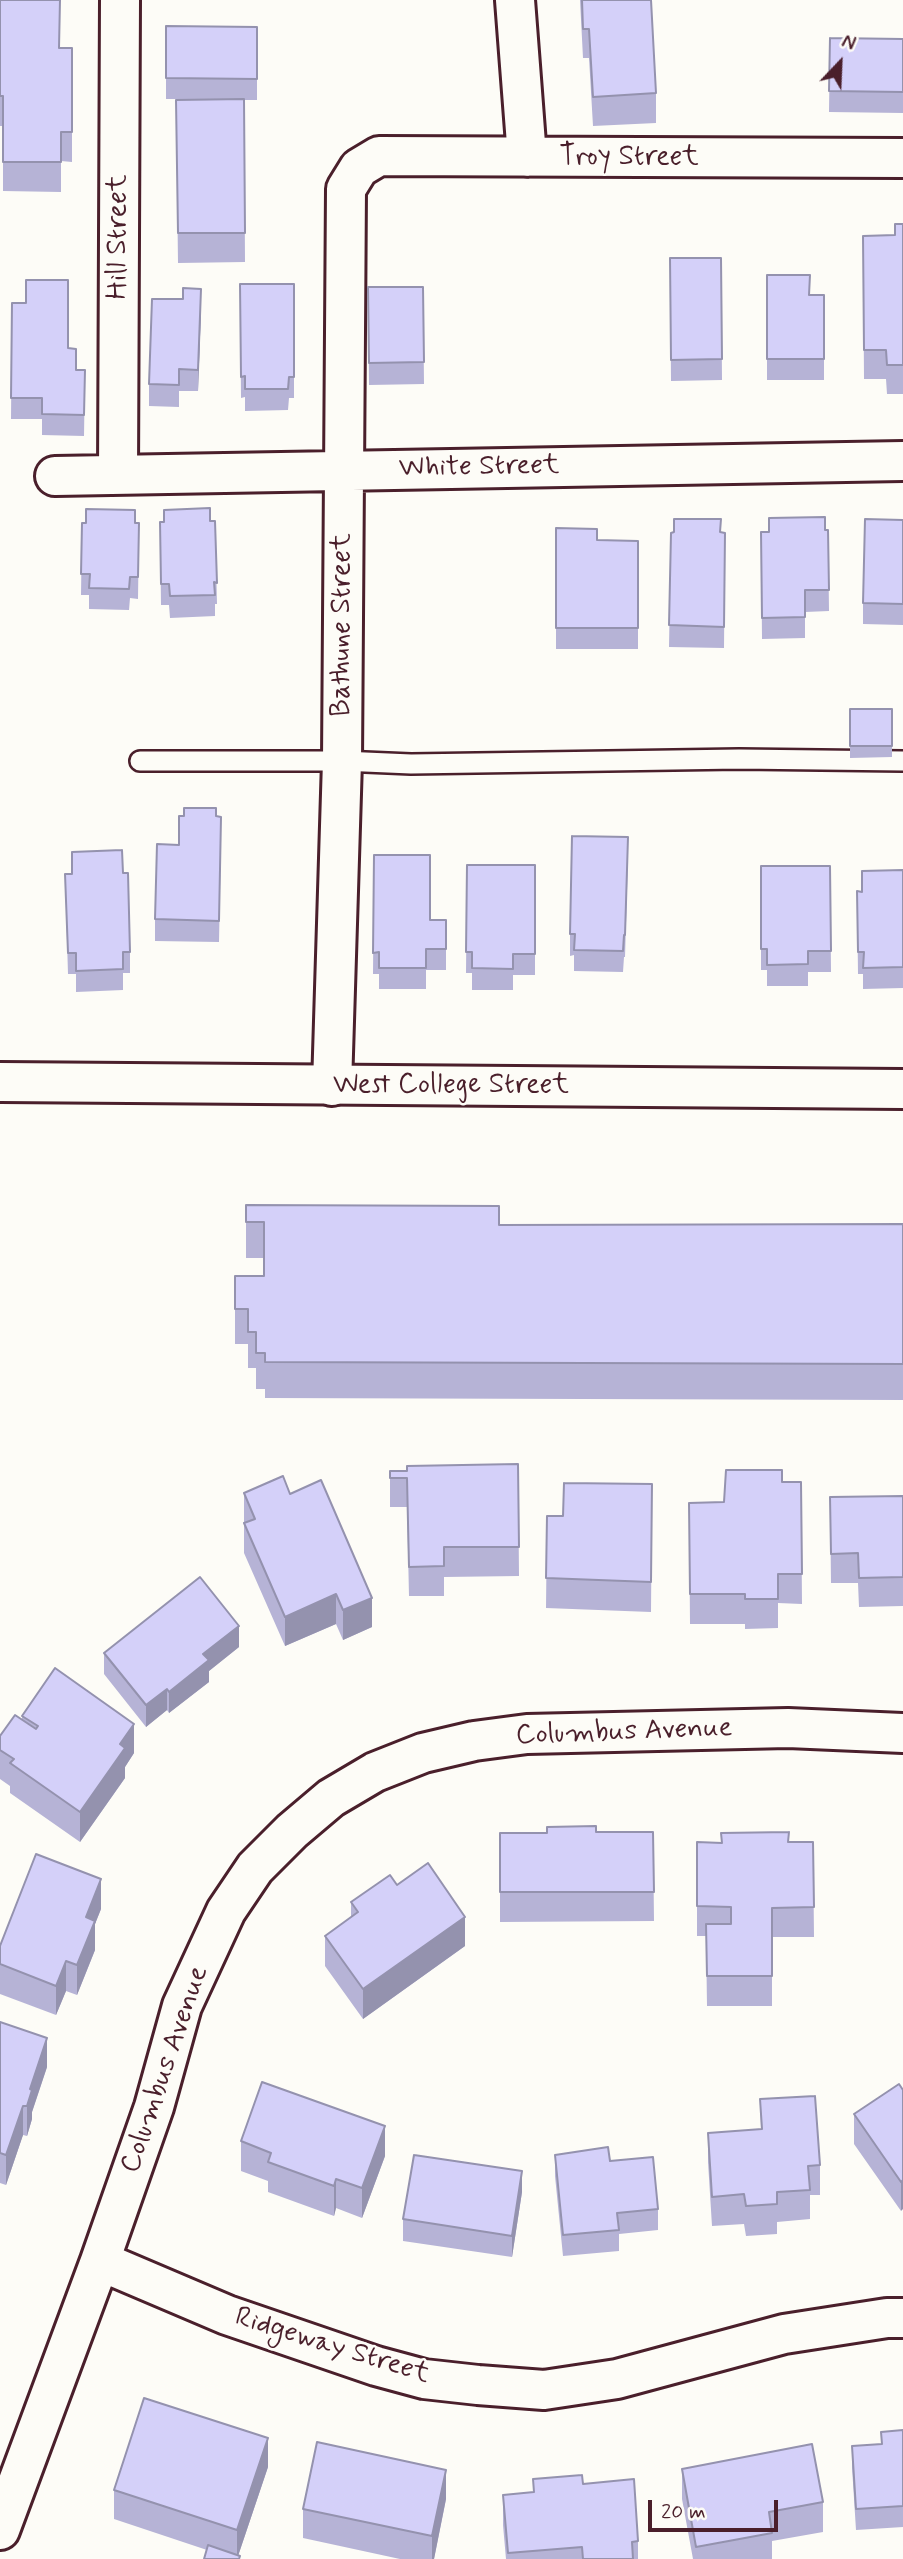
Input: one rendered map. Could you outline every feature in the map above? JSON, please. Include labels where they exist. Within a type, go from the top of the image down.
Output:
[{"type":"street","name":"Hill Street","points":[[118,474],[120,0]]},
{"type":"street","points":[[515,0],[527,157]]},
{"type":"street","name":"Troy Street","points":[[359,168],[379,156],[903,158]]},
{"type":"street","name":"Bathune Street","points":[[332,1086],[342,761],[346,189],[359,168]]},
{"type":"street","name":"White Street","points":[[55,476],[903,461]]},
{"type":"street","name":"West College Street","points":[[0,1082],[903,1089]]},
{"type":"street","name":"Columbus Avenue","points":[[0,2530],[154,2107],[182,2006],[226,1911],[255,1868],[292,1830],[331,1798],[375,1772],[423,1753],[474,1741],[527,1734],[788,1728],[903,1732]]},
{"type":"street","name":"Ridgeway Street","points":[[100,2261],[228,2315],[376,2366],[424,2379],[544,2390],[618,2379],[784,2334],[887,2318],[903,2318]]},
{"type":"lane","points":[[140,761],[342,761],[411,764],[740,759],[903,761]]},
{"type":"building","points":[[0,0],[60,0],[59,48],[72,48],[72,132],[61,132],[61,162],[3,162]]},
{"type":"building","points":[[582,0],[651,0],[656,93],[593,97],[589,29],[583,29]]},
{"type":"building","points":[[166,26],[257,27],[257,79],[166,78]]},
{"type":"building","points":[[830,38],[903,39],[903,92],[829,91]]},
{"type":"building","points":[[244,99],[245,233],[178,233],[176,100]]},
{"type":"building","points":[[895,224],[903,224],[903,365],[887,365],[886,350],[864,350],[863,236],[895,235]]},
{"type":"building","points":[[670,258],[721,258],[722,359],[671,360]]},
{"type":"building","points":[[767,275],[810,275],[809,295],[824,295],[824,359],[767,359]]},
{"type":"building","points":[[26,280],[68,280],[68,348],[76,349],[76,370],[85,370],[84,415],[42,414],[42,398],[11,398],[12,303],[26,303]]},
{"type":"building","points":[[240,284],[294,284],[294,377],[289,377],[288,389],[245,389],[245,376],[241,377]]},
{"type":"building","points":[[368,287],[423,287],[424,362],[369,363]]},
{"type":"building","points":[[183,288],[201,289],[198,370],[179,369],[179,385],[149,384],[152,299],[183,299]]},
{"type":"building","points":[[210,508],[210,521],[215,521],[215,595],[170,596],[169,584],[161,584],[160,522],[164,522],[164,510]]},
{"type":"building","points":[[86,509],[135,510],[135,523],[139,523],[138,577],[130,577],[129,589],[89,588],[90,574],[81,574],[82,523],[86,523]]},
{"type":"building","points":[[825,517],[825,530],[828,530],[829,590],[805,590],[805,617],[762,618],[761,532],[769,532],[769,518]]},
{"type":"building","points":[[674,519],[721,519],[720,532],[725,533],[724,627],[669,625],[671,533],[674,532]]},
{"type":"building","points":[[865,519],[903,520],[903,604],[863,603]]},
{"type":"building","points":[[556,528],[597,529],[597,540],[638,541],[638,628],[556,628]]},
{"type":"building","points":[[850,709],[892,709],[892,746],[850,746]]},
{"type":"building","points":[[184,808],[216,808],[216,816],[221,817],[219,921],[155,919],[157,844],[179,845],[179,816],[184,816]]},
{"type":"building","points":[[572,836],[628,837],[623,951],[574,950],[575,934],[570,934]]},
{"type":"building","points":[[122,850],[123,873],[128,873],[130,952],[123,952],[123,969],[76,971],[76,953],[68,953],[65,874],[72,874],[72,852]]},
{"type":"building","points":[[374,855],[430,855],[430,920],[446,920],[446,949],[426,949],[426,968],[379,968],[379,952],[373,953]]},
{"type":"building","points":[[467,865],[535,865],[535,954],[513,954],[513,969],[472,968],[472,952],[466,952]]},
{"type":"building","points":[[761,866],[830,866],[831,951],[808,951],[808,964],[767,965],[767,949],[761,949]]},
{"type":"building","points":[[903,870],[903,967],[863,968],[864,952],[858,952],[857,891],[862,892],[862,871]]},
{"type":"building","points":[[246,1205],[499,1206],[499,1225],[903,1224],[903,1364],[265,1362],[265,1353],[256,1353],[256,1332],[248,1332],[248,1309],[235,1309],[235,1276],[264,1276],[264,1222],[246,1222]]},
{"type":"building","points":[[518,1464],[519,1547],[444,1547],[444,1566],[409,1567],[407,1478],[390,1478],[390,1471],[407,1471],[407,1466]]},
{"type":"building","points":[[726,1470],[782,1470],[782,1482],[801,1482],[802,1574],[778,1574],[778,1599],[745,1599],[745,1594],[690,1594],[689,1503],[724,1502]]},
{"type":"building","points":[[283,1476],[290,1494],[321,1480],[372,1598],[343,1610],[336,1594],[285,1617],[244,1523],[255,1519],[244,1493]]},
{"type":"building","points":[[564,1483],[652,1484],[651,1582],[546,1578],[547,1516],[563,1516]]},
{"type":"building","points":[[903,1496],[903,1577],[859,1578],[858,1553],[831,1554],[830,1497]]},
{"type":"building","points":[[200,1577],[239,1626],[203,1654],[209,1660],[169,1692],[167,1689],[146,1705],[104,1653]]},
{"type":"building","points":[[55,1668],[134,1724],[120,1744],[125,1748],[80,1812],[10,1763],[14,1759],[0,1750],[0,1736],[15,1715],[36,1729],[38,1726],[22,1716]]},
{"type":"building","points":[[596,1826],[596,1832],[653,1832],[654,1892],[500,1892],[500,1833],[547,1833],[547,1827]]},
{"type":"building","points":[[789,1832],[788,1842],[813,1842],[814,1907],[772,1908],[772,1976],[707,1976],[706,1924],[731,1924],[731,1907],[697,1906],[697,1842],[722,1843],[721,1833]]},
{"type":"building","points":[[36,1854],[101,1879],[86,1917],[95,1921],[77,1965],[66,1961],[56,1986],[0,1964],[0,1946]]},
{"type":"building","points":[[428,1863],[465,1917],[363,1989],[325,1936],[358,1912],[351,1902],[390,1875],[397,1885]]},
{"type":"building","points":[[0,2022],[47,2038],[27,2106],[23,2106],[6,2155],[0,2153]]},
{"type":"building","points":[[262,2082],[385,2126],[362,2188],[336,2179],[334,2186],[268,2162],[271,2153],[241,2141]]},
{"type":"building","points":[[899,2084],[903,2090],[901,2182],[854,2114]]},
{"type":"building","points":[[815,2096],[820,2165],[808,2166],[810,2190],[777,2192],[777,2204],[746,2206],[744,2194],[712,2197],[708,2133],[762,2129],[760,2099]]},
{"type":"building","points":[[608,2147],[610,2161],[653,2157],[658,2209],[617,2213],[619,2230],[563,2235],[555,2155]]},
{"type":"building","points":[[414,2155],[522,2171],[512,2236],[403,2219]]},
{"type":"building","points":[[144,2398],[268,2438],[237,2530],[114,2490]]},
{"type":"building","points":[[903,2430],[903,2506],[856,2509],[852,2446],[882,2444],[881,2432]]},
{"type":"building","points":[[317,2442],[446,2470],[432,2536],[303,2509]]},
{"type":"building","points":[[812,2444],[823,2502],[769,2512],[772,2533],[696,2547],[682,2469]]},
{"type":"building","points":[[582,2475],[583,2484],[634,2479],[638,2541],[632,2542],[633,2559],[583,2559],[582,2547],[508,2553],[503,2495],[534,2492],[533,2479]]},
{"type":"building","points":[[208,2545],[240,2556],[239,2559],[204,2559]]}]
